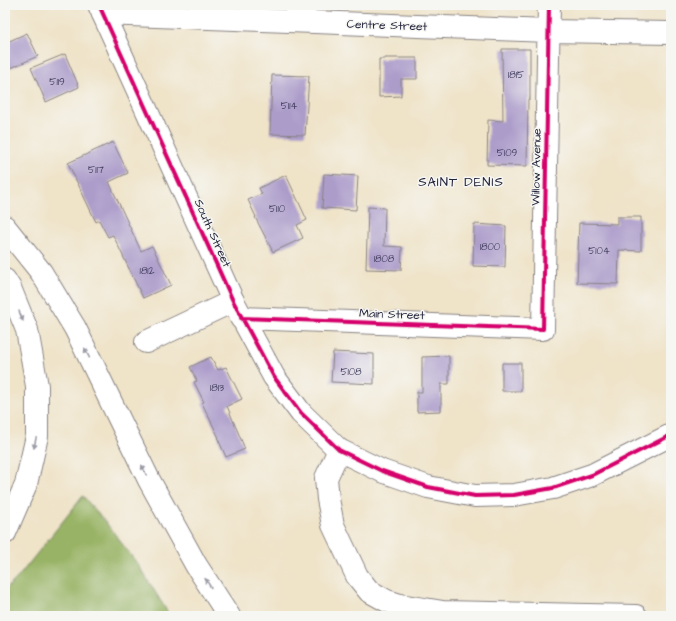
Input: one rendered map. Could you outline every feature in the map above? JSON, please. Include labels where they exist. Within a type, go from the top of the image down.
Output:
[{"type":"main road","name":"Willow Avenue","points":[[543,330],[549,5]]},
{"type":"main road","name":"Centre Street","points":[[101,9],[548,31],[671,33]]},
{"type":"main road","name":"South Street","points":[[101,9],[237,309],[274,377],[301,413],[339,450],[382,471],[428,488],[475,496],[514,495],[554,488],[592,475],[671,435]]},
{"type":"main road","points":[[5,227],[41,272],[75,328],[149,480],[196,565],[229,616]]},
{"type":"main road","points":[[5,280],[10,288],[27,330],[37,386],[36,436],[26,484],[5,533]]},
{"type":"main road","name":"Main Street","points":[[146,342],[237,309],[543,330]]},
{"type":"main road","points":[[339,450],[326,478],[333,525],[357,576],[369,591],[387,601],[400,605],[443,612],[636,616]]},
{"type":"green space","points":[[83,496],[111,529],[139,566],[170,616],[5,616],[5,590],[19,576]]},
{"type":"building","points":[[27,33],[38,56],[11,68],[5,55],[5,43]]},
{"type":"building","points":[[502,49],[530,49],[530,99],[528,99],[527,166],[487,165],[488,120],[503,121]]},
{"type":"building","points":[[65,54],[79,87],[46,102],[31,68]]},
{"type":"building","points":[[417,58],[417,79],[401,79],[401,96],[379,97],[379,59]]},
{"type":"building","points":[[272,75],[309,76],[305,135],[270,134]]},
{"type":"building","points":[[113,142],[128,173],[109,182],[141,251],[152,246],[171,285],[143,298],[113,235],[108,237],[99,220],[96,222],[68,163]]},
{"type":"building","points":[[324,174],[358,176],[356,210],[322,208]]},
{"type":"building","points":[[286,175],[307,220],[297,225],[303,238],[273,252],[248,200],[262,194],[259,188]]},
{"type":"building","points":[[368,207],[385,208],[384,246],[402,247],[401,270],[366,269]]},
{"type":"building","points":[[617,217],[641,217],[641,251],[619,250],[618,284],[577,283],[579,223],[617,224]]},
{"type":"building","points":[[474,224],[506,226],[505,267],[473,266]]},
{"type":"building","points":[[333,352],[374,354],[374,384],[331,382]]},
{"type":"building","points":[[449,356],[449,384],[441,384],[441,411],[417,412],[417,392],[422,392],[422,357]]},
{"type":"building","points":[[211,357],[218,370],[226,367],[242,399],[227,406],[245,449],[226,457],[218,439],[219,438],[202,403],[204,402],[194,382],[197,381],[190,367]]},
{"type":"building","points":[[502,363],[521,363],[521,391],[502,391]]},
{"type":"cycle path","points":[[99,5],[233,301],[274,377],[301,413],[339,450],[382,471],[428,487],[475,496],[514,495],[553,488],[592,475],[671,435]]},
{"type":"cycle path","points":[[241,318],[543,329],[549,5]]},
{"type":"district","name":"SAINT DENIS","points":[[461,181]]}]
